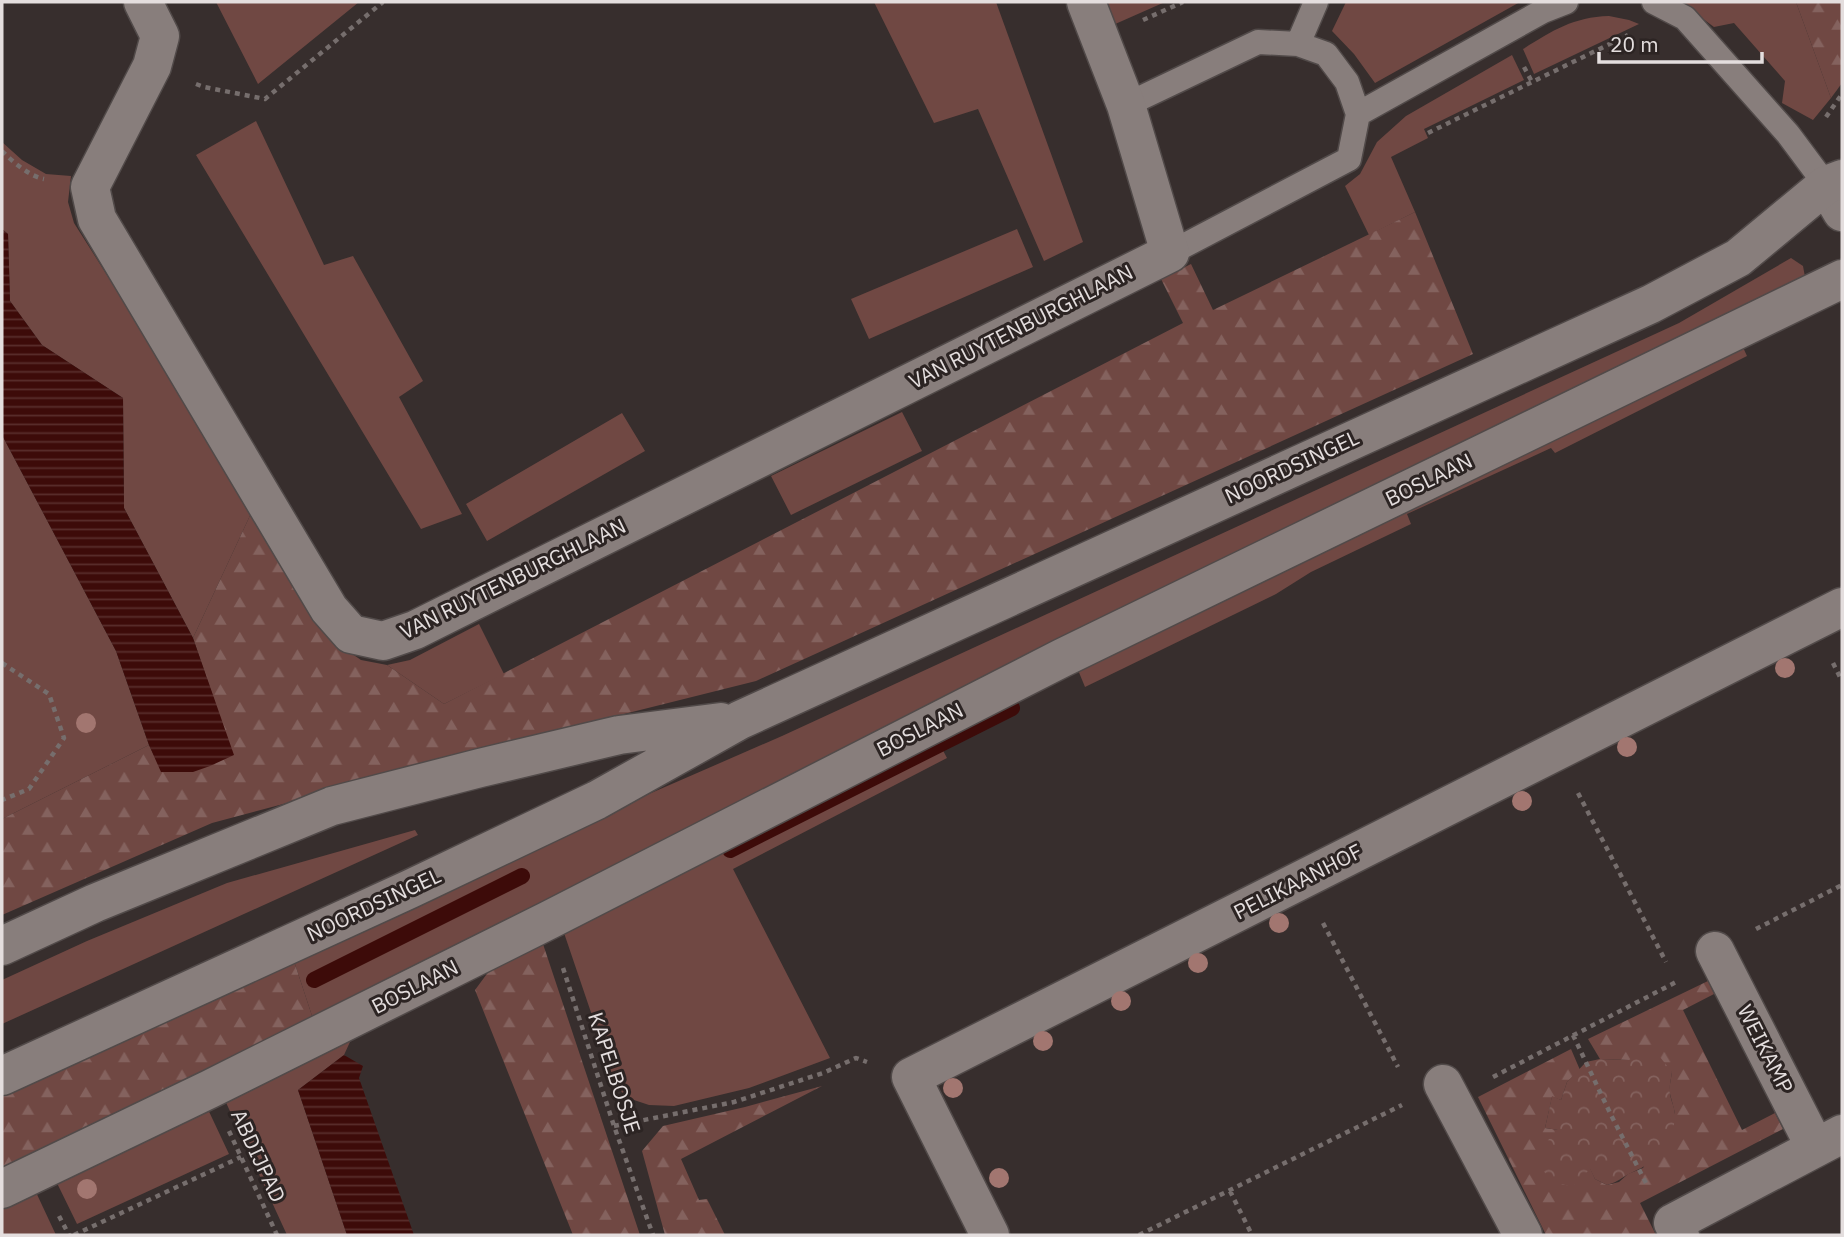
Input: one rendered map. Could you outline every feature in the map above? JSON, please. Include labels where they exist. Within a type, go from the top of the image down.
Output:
[{"type":"street","name":"VAN RUYTENBURGHLAAN","points":[[143,2],[160,36],[152,66],[90,187],[97,219],[330,609],[351,634],[383,641],[427,624],[1170,253]]},
{"type":"street","points":[[1086,2],[1126,105],[1170,253]]},
{"type":"street","name":"NOORDSINGEL","points":[[2,1076],[597,800],[740,720],[1651,304],[1738,258],[1837,192],[1842,149]]},
{"type":"street","name":"BOSLAAN","points":[[2,1189],[549,920],[1062,658],[1842,279]]},
{"type":"street","name":"PELIKAANHOF","points":[[911,1077],[1842,607]]},
{"type":"street","name":"NOORDSINGEL","points":[[2,946],[96,903],[332,806],[619,734],[740,720]]},
{"type":"street","name":"WEIKAMP","points":[[1676,1229],[1829,1140],[1717,954]]},
{"type":"street","points":[[911,1077],[990,1235]]},
{"type":"street","points":[[1437,1094],[1522,1235]]},
{"type":"lane","points":[[1298,44],[1316,2]]},
{"type":"lane","points":[[1126,105],[1258,42],[1298,44],[1325,54],[1347,82],[1358,114],[1543,11],[1566,2]]},
{"type":"lane","points":[[1663,7],[1685,19],[1837,192]]},
{"type":"lane","name":"VAN RUYTENBURGHLAAN","points":[[1170,253],[1349,159],[1358,114]]},
{"type":"path","points":[[152,66],[205,87],[265,99],[383,2]]},
{"type":"path","points":[[1428,133],[1663,7]]},
{"type":"path","points":[[2,663],[49,694],[64,738],[29,789],[2,800]]},
{"type":"path","points":[[1557,752],[1670,970]]},
{"type":"path","points":[[1301,880],[1437,1094]]},
{"type":"path","points":[[1139,1235],[1437,1094],[1573,1035],[1842,885]]},
{"type":"path","name":"KAPELBOSJE","points":[[549,920],[614,1126],[653,1235]]},
{"type":"path","points":[[1573,1035],[1653,1197],[1676,1229]]},
{"type":"path","points":[[614,1126],[734,1102],[823,1073],[856,1058],[911,1077]]},
{"type":"path","name":"ABDIJPAD","points":[[210,1089],[277,1235]]},
{"type":"path","points":[[74,1235],[241,1157]]},
{"type":"path","points":[[1230,1191],[1252,1235]]},
{"type":"green space","points":[[216,2],[359,2],[258,84]]},
{"type":"green space","points":[[874,2],[996,2],[1083,242],[1044,261],[978,109],[934,123]]},
{"type":"green space","points":[[1104,2],[1165,2],[1113,25]]},
{"type":"green space","points":[[1346,2],[1520,2],[1375,83],[1354,54],[1332,31]]},
{"type":"green space","points":[[1680,2],[1796,2],[1831,98],[1813,120],[1782,103],[1785,81],[1734,23],[1714,27]]},
{"type":"green space","points":[[1796,2],[1842,2],[1842,83],[1831,98]]},
{"type":"green space","points":[[1609,16],[1639,24],[1534,74],[1523,49],[1574,22]]},
{"type":"green space","points":[[1512,55],[1524,80],[1424,129],[1428,138],[1391,157],[1415,212],[1369,235],[1345,186],[1360,174],[1377,142],[1406,116]]},
{"type":"green space","points":[[256,121],[324,265],[353,256],[423,381],[399,397],[462,514],[421,529],[196,155]]},
{"type":"green space","points":[[2,142],[22,160],[46,174],[71,176],[68,202],[74,223],[254,507],[193,638],[124,508],[123,398],[42,345],[10,301],[8,234],[2,229]]},
{"type":"green space","points":[[1415,212],[1473,354],[756,681],[212,823],[2,915],[2,819],[149,745],[162,772],[233,755],[193,638],[254,507],[336,643],[361,660],[387,665],[444,704],[1183,323],[1161,279],[1191,264],[1213,310]]},
{"type":"green space","points":[[1017,229],[1033,267],[869,339],[851,299]]},
{"type":"green space","points":[[1791,258],[1803,266],[1805,277],[313,1019],[293,958],[1679,323]]},
{"type":"green space","points":[[1741,343],[1747,356],[1555,453],[1551,448],[1407,514],[1411,524],[1311,572],[1276,594],[1085,687],[1078,670]]},
{"type":"green space","points":[[902,412],[922,451],[791,515],[771,476]]},
{"type":"green space","points":[[622,413],[645,451],[487,541],[466,504]]},
{"type":"green space","points":[[2,435],[116,651],[149,745],[2,819]]},
{"type":"green space","points":[[479,624],[504,674],[444,704],[387,665],[410,660]]},
{"type":"green space","points":[[938,741],[947,758],[733,869],[830,1058],[749,1088],[674,1106],[649,1105],[628,1098],[616,1086],[563,930]]},
{"type":"green space","points":[[415,830],[418,835],[2,1024],[2,980],[87,941],[227,883]]},
{"type":"green space","points":[[542,941],[640,1235],[573,1235],[475,990],[492,967]]},
{"type":"green space","points":[[293,958],[313,1019],[2,1172],[2,1091]]},
{"type":"green space","points":[[1708,981],[1714,994],[1683,1010],[1742,1130],[1775,1113],[1783,1129],[1640,1203],[1656,1235],[1546,1235],[1478,1097],[1571,1049],[1580,1070],[1567,1082],[1561,1100],[1552,1097],[1545,1128],[1559,1130],[1559,1137],[1590,1168],[1595,1179],[1607,1185],[1619,1182],[1628,1174],[1643,1168],[1675,1113],[1669,1090],[1672,1072],[1629,1060],[1600,1059],[1588,1039]]},
{"type":"green space","points":[[355,1031],[344,1055],[298,1090],[347,1235],[287,1235],[223,1096]]},
{"type":"green space","points":[[1642,1053],[1660,1057],[1672,1072],[1670,1091],[1675,1112],[1674,1126],[1663,1152],[1649,1163],[1607,1185],[1595,1179],[1590,1169],[1573,1186],[1554,1181],[1540,1167],[1540,1152],[1549,1139],[1559,1137],[1558,1130],[1545,1128],[1552,1096],[1561,1100],[1567,1082],[1586,1062],[1600,1059],[1629,1060]]},
{"type":"green space","points":[[822,1086],[681,1159],[699,1200],[707,1199],[725,1235],[665,1235],[642,1151],[663,1126]]},
{"type":"green space","points":[[205,1103],[229,1154],[77,1224],[55,1179]]},
{"type":"green space","points":[[34,1188],[56,1235],[2,1235],[2,1204]]},
{"type":"shaded area","points":[[2,229],[8,234],[10,301],[42,345],[123,398],[124,508],[193,638],[234,755],[210,766],[193,772],[161,772],[116,651],[2,435]]},
{"type":"shaded area","points":[[344,1055],[363,1066],[359,1078],[414,1235],[347,1235],[298,1090]]},
{"type":"waterway","points":[[730,850],[1012,708]]},
{"type":"waterway","points":[[314,980],[522,876]]}]
